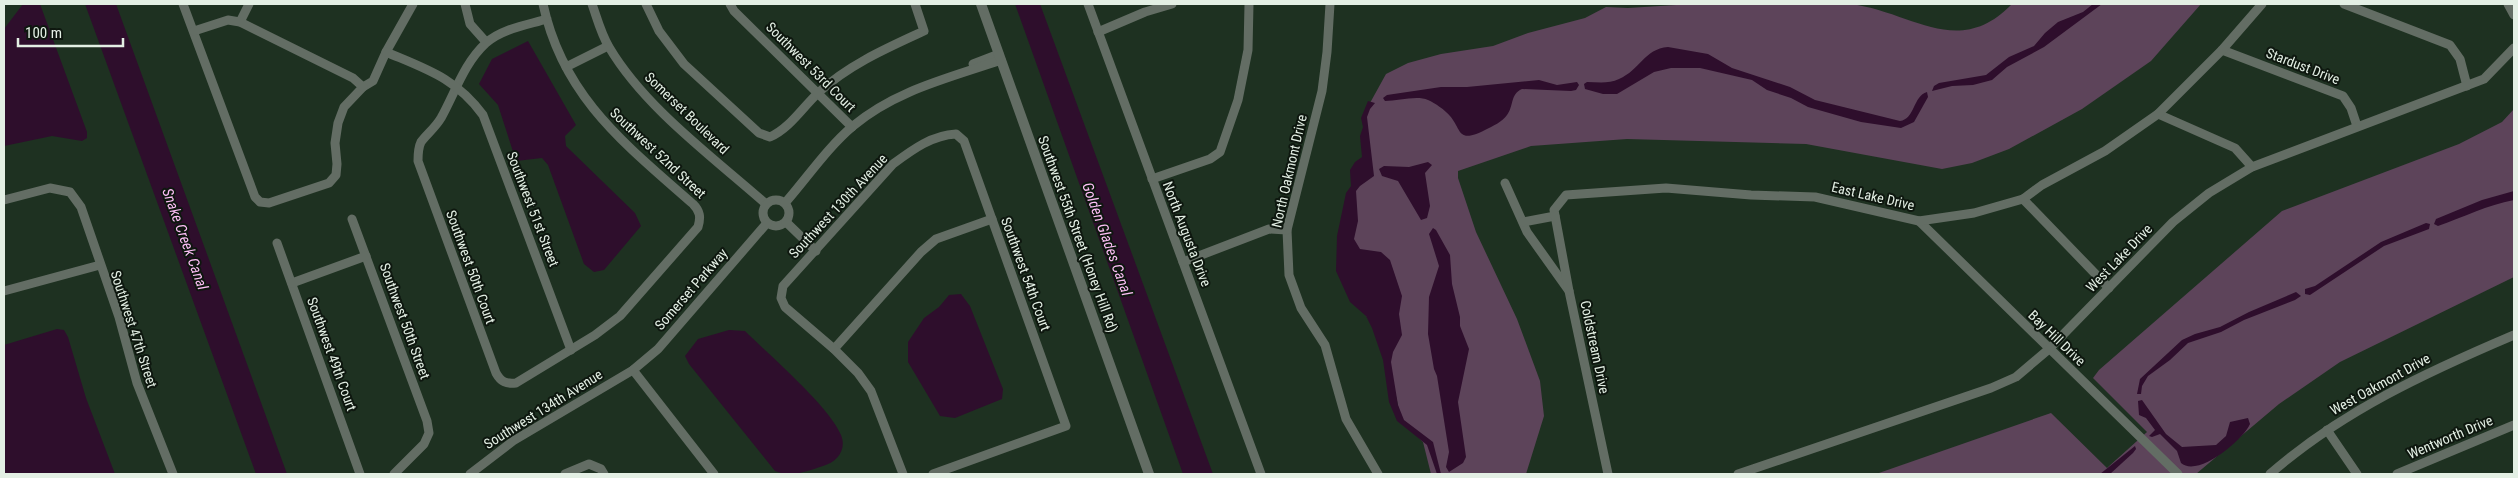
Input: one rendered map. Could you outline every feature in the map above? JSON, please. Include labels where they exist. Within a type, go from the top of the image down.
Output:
[{"type":"street","points":[[184,4],[255,198],[260,202],[269,203],[330,183],[336,175],[335,143],[338,123],[344,107],[363,87],[373,81],[386,52],[413,4]]},
{"type":"street","points":[[240,22],[249,4]]},
{"type":"street","points":[[465,4],[470,24],[486,42]]},
{"type":"street","name":"Southwest 52nd Street","points":[[543,4],[546,19],[566,67],[587,103],[619,140],[692,204],[700,216],[698,227],[620,316],[571,350]]},
{"type":"street","name":"Somerset Boulevard","points":[[594,4],[608,46],[634,82],[680,128],[766,204]]},
{"type":"street","points":[[646,4],[659,31],[684,64],[759,133],[770,137],[781,132],[818,92],[868,57],[924,31],[915,4]]},
{"type":"street","name":"Southwest 53rd Court","points":[[730,4],[734,11],[852,127]]},
{"type":"street","name":"Southwest 55th Street (Honey Hill Rd)","points":[[981,4],[1149,474]]},
{"type":"street","name":"North Augusta Drive","points":[[1088,4],[1131,115],[1152,180],[1261,474]]},
{"type":"street","points":[[1098,32],[1145,12],[1172,4]]},
{"type":"street","points":[[1152,180],[1210,159],[1220,152],[1225,144],[1238,100],[1248,50],[1249,4]]},
{"type":"street","name":"North Oakmont Drive","points":[[1330,4],[1328,52],[1322,90],[1287,230],[1290,275],[1301,308],[1325,345],[1346,419],[1378,474]]},
{"type":"street","name":"East Lake Drive","points":[[1555,216],[1554,210],[1566,195],[1666,188],[1751,195],[1815,197],[1919,221],[1974,213],[2022,199],[2042,185],[2105,151],[2158,114],[2222,50],[2262,4]]},
{"type":"street","points":[[2344,4],[2450,45],[2460,59],[2467,86]]},
{"type":"street","points":[[2508,4],[2514,15]]},
{"type":"street","points":[[456,85],[486,42],[504,32],[546,19]]},
{"type":"street","points":[[194,31],[228,20],[240,22],[353,78],[363,87]]},
{"type":"street","points":[[566,67],[608,46]]},
{"type":"street","name":"West Lake Drive","points":[[1738,474],[1990,388],[2016,377],[2049,349],[2173,222],[2208,194],[2252,167],[2484,79],[2514,48]]},
{"type":"street","name":"Stardust Drive","points":[[2222,50],[2343,96],[2351,108],[2357,126]]},
{"type":"street","name":"Southwest 51st Street","points":[[386,52],[443,76],[456,85],[483,114],[571,350]]},
{"type":"street","points":[[785,203],[852,127],[881,106],[920,86],[950,75],[958,69],[1000,57]]},
{"type":"street","name":"Southwest 50th Court","points":[[456,85],[441,117],[432,132],[422,142],[418,161],[496,373],[500,380],[508,384],[516,383],[571,350]]},
{"type":"street","points":[[2158,114],[2236,148],[2252,167]]},
{"type":"street","name":"Southwest 130th Avenue","points":[[834,349],[785,307],[780,298],[783,286],[893,164],[915,148],[942,134],[956,134]]},
{"type":"street","name":"Southwest 54th Court","points":[[933,474],[1066,426],[964,141],[956,134]]},
{"type":"street","name":"Coldstream Drive","points":[[1505,183],[1523,222],[1569,292],[1608,474]]},
{"type":"street","name":"Southwest 47th Street","points":[[4,200],[50,188],[70,192],[81,207],[119,317],[137,383],[173,474]]},
{"type":"street","points":[[2022,199],[2109,288]]},
{"type":"street","points":[[773,200],[785,203],[789,210],[786,222],[779,226],[767,223],[763,216],[766,204],[773,200]]},
{"type":"street","points":[[1523,222],[1555,216],[1569,292]]},
{"type":"street","name":"Southwest 50th Street","points":[[352,219],[427,421],[429,433],[424,444],[394,474]]},
{"type":"street","points":[[903,474],[871,391],[858,373],[834,349],[936,239],[992,219]]},
{"type":"street","name":"Bay Hill Drive","points":[[1919,221],[2178,474]]},
{"type":"street","points":[[786,222],[816,251]]},
{"type":"street","name":"Somerset Parkway","points":[[633,370],[658,349],[767,223]]},
{"type":"street","points":[[1183,262],[1269,229],[1287,230]]},
{"type":"street","name":"Southwest 49th Court","points":[[276,243],[360,474]]},
{"type":"street","points":[[292,283],[366,256]]},
{"type":"street","points":[[4,291],[100,265]]},
{"type":"street","name":"West Oakmont Drive","points":[[2270,474],[2328,430],[2401,386],[2514,335]]},
{"type":"street","points":[[633,370],[711,473]]},
{"type":"street","name":"Southwest 134th Avenue","points":[[470,474],[513,442],[633,370]]},
{"type":"street","name":"Wentworth Drive","points":[[2397,474],[2514,425]]},
{"type":"street","points":[[2328,430],[2357,474]]},
{"type":"street","points":[[565,474],[589,464],[601,469],[604,474]]},
{"type":"shaded area","points":[[1692,4],[1850,4],[1872,8],[1934,28],[1953,30],[1972,29],[1992,20],[2012,4],[2201,4],[2151,61],[2082,109],[2009,149],[1972,163],[1942,169],[1806,144],[1627,139],[1531,146],[1458,171],[1458,178],[1476,232],[1517,319],[1540,381],[1544,416],[1526,474],[1431,474],[1423,442],[1401,420],[1386,348],[1351,291],[1348,205],[1363,162],[1365,112],[1386,74],[1408,63],[1441,54],[1493,46],[1528,33],[1585,18],[1606,7],[1628,8]]},
{"type":"shaded area","points":[[2514,109],[2514,277],[2340,362],[2279,404],[2196,474],[1876,474],[2051,413],[2107,468],[2147,432],[2093,378],[2099,370],[2282,211],[2459,144],[2502,122]]},
{"type":"water","points":[[23,4],[40,4],[87,132],[87,138],[82,141],[52,136],[4,146],[4,29]]},
{"type":"water","name":"Snake Creek Canal","points":[[85,4],[116,4],[287,474],[256,474]]},
{"type":"water","name":"Golden Glades Canal","points":[[1015,4],[1040,4],[1213,474],[1183,474]]},
{"type":"water","points":[[2093,4],[2102,4],[2044,47],[2007,67],[1992,80],[1932,91],[1934,86],[1939,83],[1986,75],[2009,57],[2034,46],[2058,22],[2083,12]]},
{"type":"water","points":[[528,41],[576,125],[565,136],[566,146],[635,213],[641,226],[604,270],[594,272],[584,264],[548,165],[542,158],[516,161],[498,105],[479,84],[492,59]]},
{"type":"water","points":[[1668,47],[1708,54],[1732,68],[1790,87],[1815,100],[1900,121],[1909,116],[1922,94],[1927,92],[1928,97],[1914,122],[1901,128],[1861,122],[1808,107],[1791,98],[1767,90],[1752,80],[1700,68],[1671,68],[1654,72],[1617,94],[1603,94],[1585,89],[1584,84],[1587,82],[1607,82],[1619,79],[1653,52]]},
{"type":"water","points":[[1539,80],[1557,85],[1577,82],[1579,85],[1576,90],[1571,91],[1522,89],[1514,97],[1509,112],[1503,120],[1469,136],[1461,134],[1448,114],[1428,100],[1413,98],[1385,101],[1383,98],[1387,95],[1441,87],[1467,87]]},
{"type":"water","points":[[1368,101],[1375,103],[1367,117],[1374,176],[1356,191],[1358,221],[1354,239],[1360,249],[1381,252],[1390,260],[1402,296],[1399,314],[1402,335],[1393,352],[1391,362],[1398,405],[1404,420],[1433,442],[1441,474],[1437,474],[1427,445],[1397,421],[1389,402],[1383,360],[1372,328],[1366,316],[1350,302],[1336,271],[1337,236],[1346,193],[1351,186],[1350,170],[1355,162],[1362,157],[1360,136],[1363,127],[1361,118]]},
{"type":"water","points":[[1428,162],[1432,165],[1425,173],[1430,206],[1427,218],[1421,220],[1398,181],[1382,176],[1379,169],[1384,166],[1409,167]]},
{"type":"water","points":[[2514,191],[2514,200],[2485,208],[2438,226],[2434,224],[2436,219],[2482,200]]},
{"type":"water","points":[[2426,223],[2430,224],[2429,229],[2384,246],[2310,295],[2305,294],[2305,289],[2315,286],[2381,242]]},
{"type":"water","points":[[1433,228],[1450,255],[1452,284],[1460,317],[1460,326],[1469,349],[1458,402],[1466,457],[1463,463],[1449,472],[1446,467],[1449,452],[1437,376],[1428,334],[1429,297],[1439,266],[1429,234]]},
{"type":"water","points":[[2296,292],[2301,296],[2295,300],[2244,320],[2221,332],[2188,343],[2170,360],[2148,376],[2142,386],[2141,394],[2137,394],[2140,379],[2182,340],[2220,327]]},
{"type":"water","points":[[961,294],[970,306],[1003,389],[1002,399],[955,418],[940,416],[908,362],[908,342],[924,318],[939,307],[949,295]]},
{"type":"water","points":[[57,329],[64,330],[68,337],[86,398],[115,474],[4,474],[4,345]]},
{"type":"water","points":[[729,330],[745,331],[798,381],[824,410],[843,440],[840,455],[833,462],[799,473],[787,474],[775,471],[689,364],[685,356],[698,339]]},
{"type":"water","points":[[2142,400],[2166,434],[2182,447],[2216,445],[2226,436],[2230,422],[2248,418],[2250,424],[2239,439],[2219,455],[2198,465],[2189,466],[2181,463],[2177,451],[2160,434],[2152,437],[2149,436],[2155,430],[2146,418],[2139,415],[2138,401]]},
{"type":"water","points":[[2135,446],[2136,449],[2133,453],[2110,474],[2100,474]]}]
